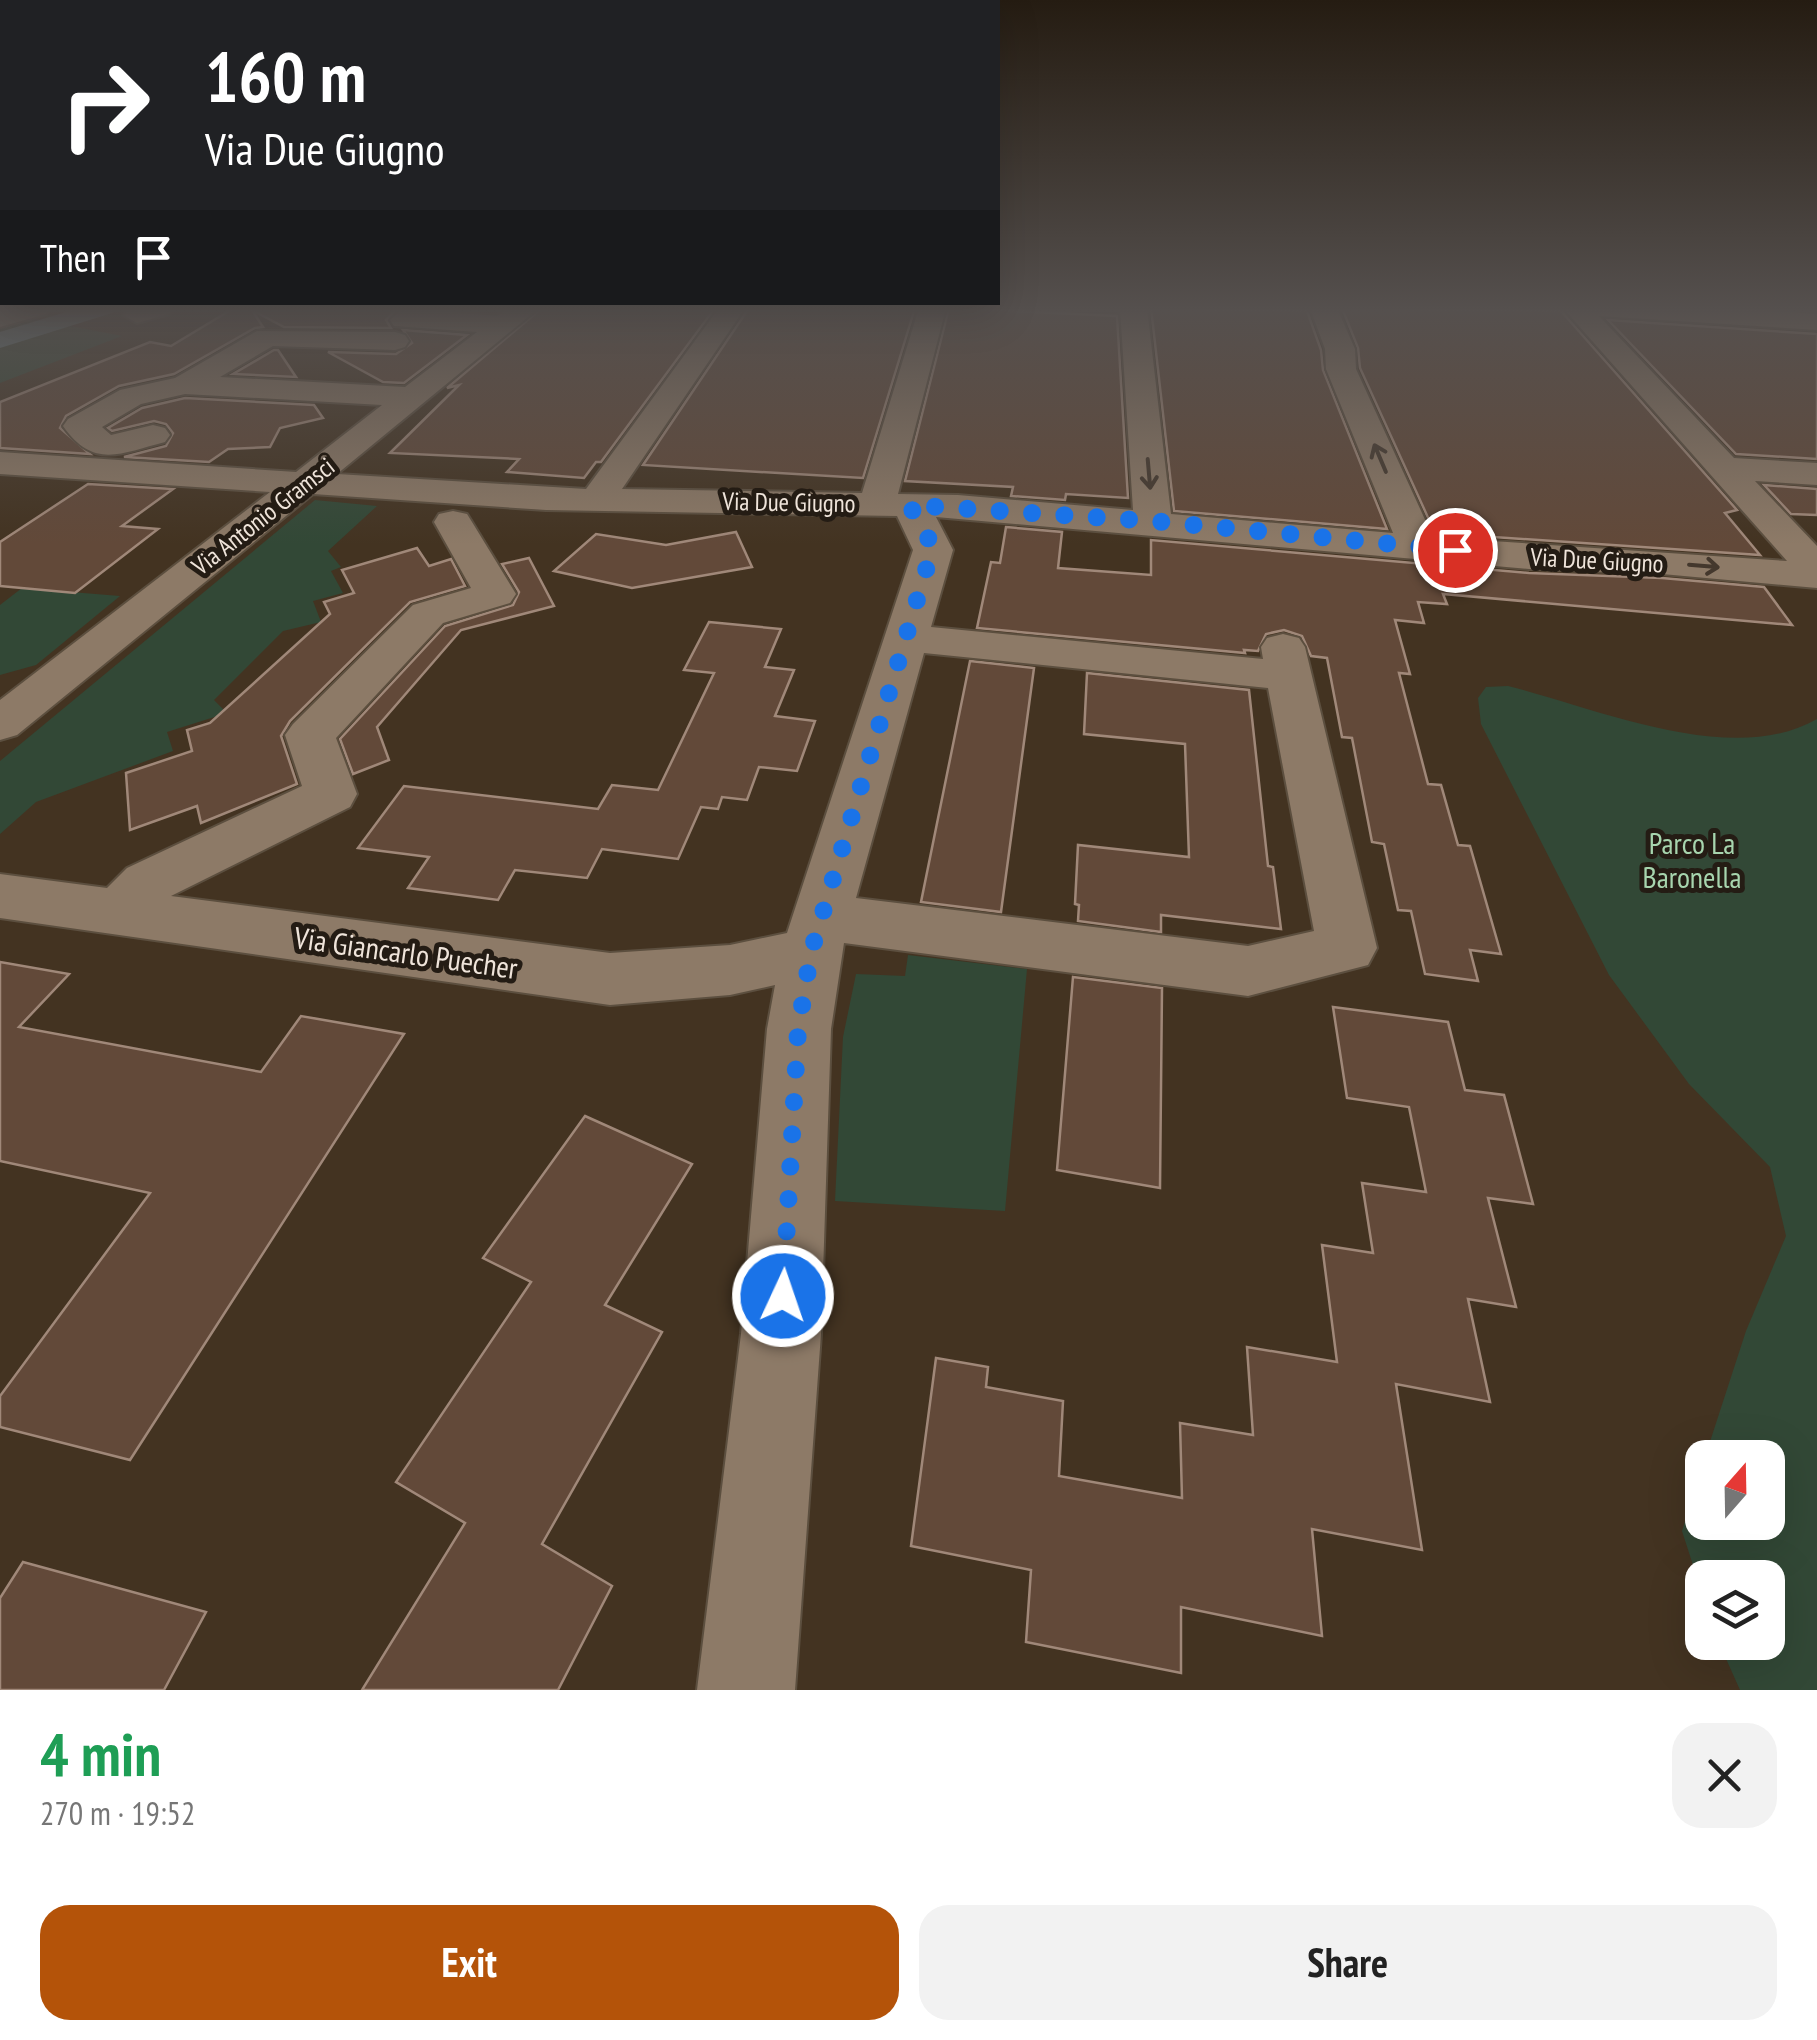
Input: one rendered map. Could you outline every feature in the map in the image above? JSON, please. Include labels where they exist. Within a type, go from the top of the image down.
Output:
[{"type":"street","points":[[176,387],[131,396],[80,426],[104,447],[153,435],[200,440],[210,456],[279,452]]},
{"type":"street","points":[[220,387],[413,397]]},
{"type":"street","name":"Via Antonio Gramsci","points":[[9,710],[426,387]]},
{"type":"street","points":[[598,500],[677,387]]},
{"type":"street","points":[[746,1690],[781,1334],[798,1030],[817,935],[932,550],[926,531],[893,504],[917,387]]},
{"type":"street","points":[[1141,387],[1153,521]]},
{"type":"street","points":[[1349,387],[1418,547]]},
{"type":"street","points":[[1648,387],[1817,573]]},
{"type":"street","name":"Via Due Giugno","points":[[0,462],[598,500],[893,504],[1153,521],[1418,547],[1817,573]]},
{"type":"street","points":[[1721,468],[1817,474]]},
{"type":"street","points":[[119,913],[147,883],[331,794],[310,735],[428,614],[495,594],[452,522]]},
{"type":"street","name":"Via Giancarlo Puecher","points":[[0,896],[610,979],[730,970],[817,935],[1248,971],[1347,948],[1286,662],[908,638]]},
{"type":"green space","points":[[315,500],[377,506],[328,551],[341,567],[331,571],[343,593],[313,601],[321,622],[283,631],[214,700],[227,713],[167,732],[173,751],[36,802],[0,834],[0,761]]},
{"type":"green space","points":[[22,588],[120,596],[36,665],[0,675],[0,605]]},
{"type":"green space","name":"Parco La Baronella","points":[[1508,686],[1622,719],[1705,736],[1745,738],[1783,733],[1817,719],[1817,1690],[1740,1690],[1727,1660],[1785,1660],[1785,1560],[1691,1560],[1682,1531],[1685,1521],[1685,1540],[1785,1540],[1785,1440],[1711,1440],[1746,1331],[1786,1236],[1770,1167],[1689,1084],[1609,975],[1481,724],[1478,698],[1486,687]]},
{"type":"green space","points":[[908,955],[1027,969],[1005,1211],[835,1201],[843,1037],[856,974],[905,976]]},
{"type":"building","points":[[38,387],[117,387],[66,416],[60,428],[90,454],[0,448],[0,402]]},
{"type":"building","points":[[457,387],[657,387],[601,462],[596,462],[584,478],[507,472],[519,459],[390,453]]},
{"type":"building","points":[[696,387],[891,387],[863,478],[643,465]]},
{"type":"building","points":[[929,387],[1121,387],[1128,498],[1066,494],[1065,500],[1011,496],[1013,487],[905,481]]},
{"type":"building","points":[[1160,387],[1330,387],[1387,529],[1174,511]]},
{"type":"building","points":[[1369,387],[1628,387],[1737,510],[1725,513],[1760,555],[1435,533]]},
{"type":"building","points":[[1672,387],[1817,387],[1817,459],[1736,454]]},
{"type":"building","points":[[185,398],[314,405],[323,418],[280,428],[270,447],[228,449],[209,462],[124,457],[166,446],[173,433],[166,424],[154,421],[112,431],[108,428],[142,408]]},
{"type":"building","points":[[88,484],[173,489],[122,526],[158,529],[75,593],[0,586],[0,542]]},
{"type":"building","points":[[1764,485],[1817,489],[1817,515],[1791,514]]},
{"type":"building","points":[[1006,527],[1062,532],[1058,568],[1151,575],[1151,540],[1529,573],[1662,578],[1764,587],[1792,625],[1443,594],[1447,604],[1418,602],[1424,623],[1395,620],[1410,674],[1399,673],[1428,784],[1441,785],[1458,845],[1470,846],[1501,954],[1470,950],[1478,981],[1425,974],[1411,911],[1398,910],[1384,844],[1372,842],[1352,738],[1342,737],[1327,658],[1311,656],[1302,636],[1284,630],[1266,634],[1258,651],[1244,650],[1245,653],[977,628],[991,562],[1000,563]]},
{"type":"building","points":[[736,532],[752,567],[632,588],[554,571],[596,534],[666,545]]},
{"type":"building","points":[[417,548],[429,566],[451,559],[465,586],[410,602],[290,721],[281,736],[297,784],[201,823],[197,806],[130,830],[126,773],[192,751],[187,730],[210,723],[330,614],[324,602],[354,593],[342,570]]},
{"type":"building","points":[[529,558],[554,606],[461,630],[377,727],[389,760],[353,774],[340,739],[445,626],[513,605],[519,592],[502,564]]},
{"type":"building","points":[[709,622],[781,629],[765,667],[794,670],[775,716],[815,721],[797,771],[759,767],[747,800],[722,797],[718,809],[701,807],[678,859],[602,849],[587,878],[515,870],[498,900],[408,888],[429,857],[358,848],[404,786],[598,809],[612,785],[658,790],[714,673],[684,670]]},
{"type":"building","points":[[970,661],[1034,668],[1001,912],[921,902]]},
{"type":"building","points":[[1087,673],[1249,690],[1268,866],[1273,867],[1281,929],[1161,915],[1161,932],[1078,921],[1078,845],[1189,857],[1185,744],[1084,734]]},
{"type":"building","points":[[0,962],[69,974],[19,1027],[261,1072],[301,1016],[404,1034],[130,1460],[0,1427],[0,1396],[150,1193],[0,1161]]},
{"type":"building","points":[[1073,977],[1162,988],[1160,1188],[1057,1170]]},
{"type":"building","points":[[1333,1007],[1448,1022],[1465,1090],[1504,1095],[1533,1204],[1488,1198],[1516,1307],[1468,1299],[1490,1402],[1396,1384],[1422,1550],[1312,1529],[1322,1636],[1181,1607],[1181,1673],[1026,1642],[1031,1570],[911,1546],[936,1358],[988,1367],[986,1387],[1063,1401],[1059,1476],[1182,1498],[1180,1423],[1253,1435],[1247,1347],[1337,1362],[1322,1245],[1373,1253],[1362,1183],[1426,1192],[1409,1107],[1347,1098]]},
{"type":"building","points":[[585,1116],[692,1164],[605,1305],[662,1332],[542,1544],[612,1586],[558,1690],[362,1690],[465,1523],[396,1482],[531,1282],[483,1258]]},
{"type":"building","points":[[23,1562],[206,1612],[164,1690],[0,1690],[0,1598]]},
{"type":"route","points":[[783,1296],[798,1030],[811,952],[932,550],[926,531],[909,505],[1153,521],[1277,536],[1455,550]]}]
